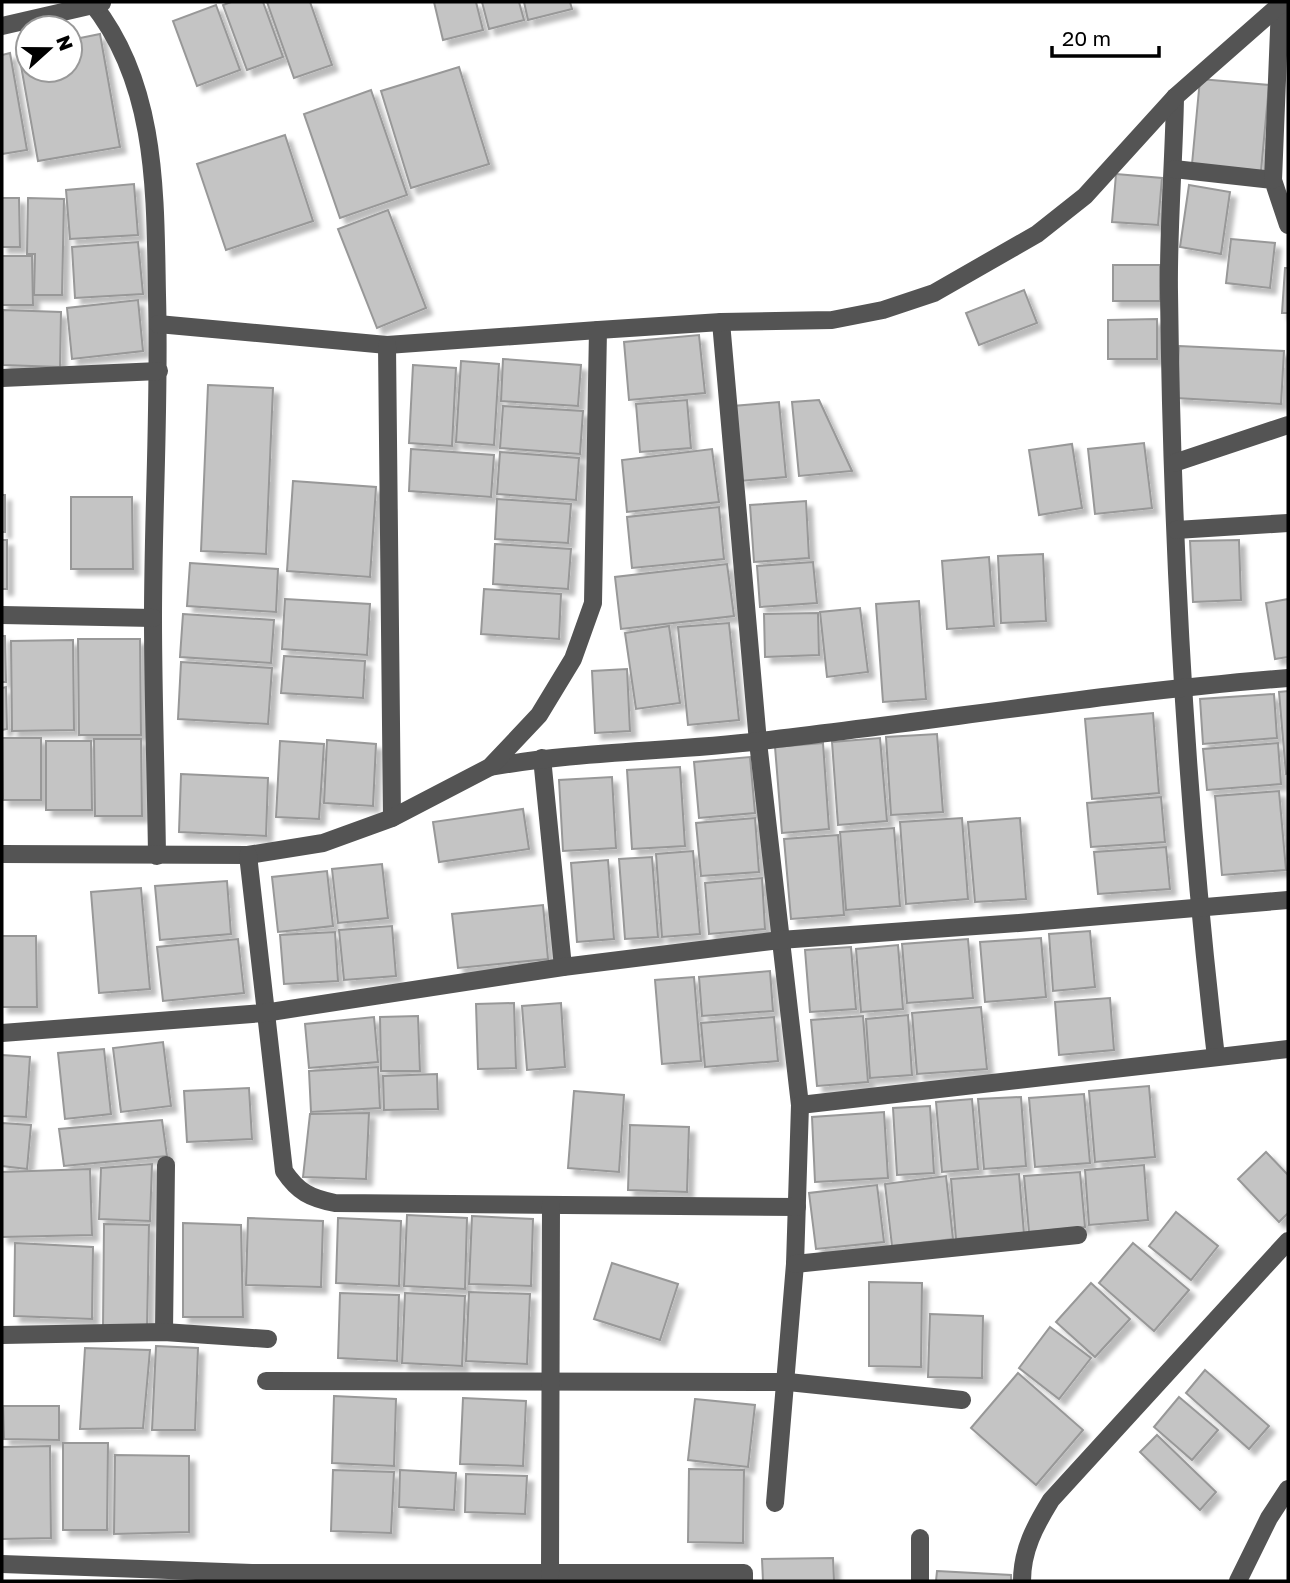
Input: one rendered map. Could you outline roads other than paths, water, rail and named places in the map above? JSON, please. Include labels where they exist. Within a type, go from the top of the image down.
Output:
[{"type":"street","points":[[2,26],[97,3],[117,36],[142,104],[154,181],[159,371],[153,618],[157,856]]},
{"type":"street","points":[[158,324],[387,345],[721,322],[832,320],[883,310],[934,293],[1037,234],[1085,196],[1175,97],[1281,3]]},
{"type":"street","points":[[1281,3],[1273,180],[1288,225]]},
{"type":"street","points":[[1175,97],[1168,290],[1181,687],[1198,907],[1216,1057]]},
{"type":"street","points":[[1174,169],[1273,180]]},
{"type":"street","points":[[721,322],[758,742],[800,1105],[788,1382],[775,1503]]},
{"type":"street","points":[[490,767],[539,715],[573,659],[593,603],[598,330]]},
{"type":"street","points":[[387,345],[392,818]]},
{"type":"street","points":[[2,378],[159,371]]},
{"type":"street","points":[[1174,463],[1288,425]]},
{"type":"street","points":[[1176,530],[1288,523]]},
{"type":"street","points":[[2,615],[153,618]]},
{"type":"street","points":[[2,854],[248,855],[323,843],[392,818],[490,767],[542,758],[758,742],[1181,687],[1288,678]]},
{"type":"street","points":[[542,758],[563,967]]},
{"type":"street","points":[[248,855],[284,1171],[295,1188],[312,1199],[335,1203],[797,1207]]},
{"type":"street","points":[[2,1033],[264,1013],[563,967],[780,940],[1288,900]]},
{"type":"street","points":[[800,1105],[1288,1049]]},
{"type":"street","points":[[164,1332],[166,1165]]},
{"type":"street","points":[[550,1575],[551,1205]]},
{"type":"street","points":[[795,1264],[1078,1236]]},
{"type":"street","points":[[1022,1581],[1022,1561],[1033,1530],[1051,1500],[1288,1241]]},
{"type":"street","points":[[2,1335],[164,1332],[268,1339]]},
{"type":"street","points":[[266,1381],[788,1382],[962,1400]]},
{"type":"street","points":[[1238,1581],[1269,1518],[1288,1489]]},
{"type":"street","points":[[920,1538],[920,1581]]},
{"type":"street","points":[[2,1564],[251,1577],[744,1577]]}]
